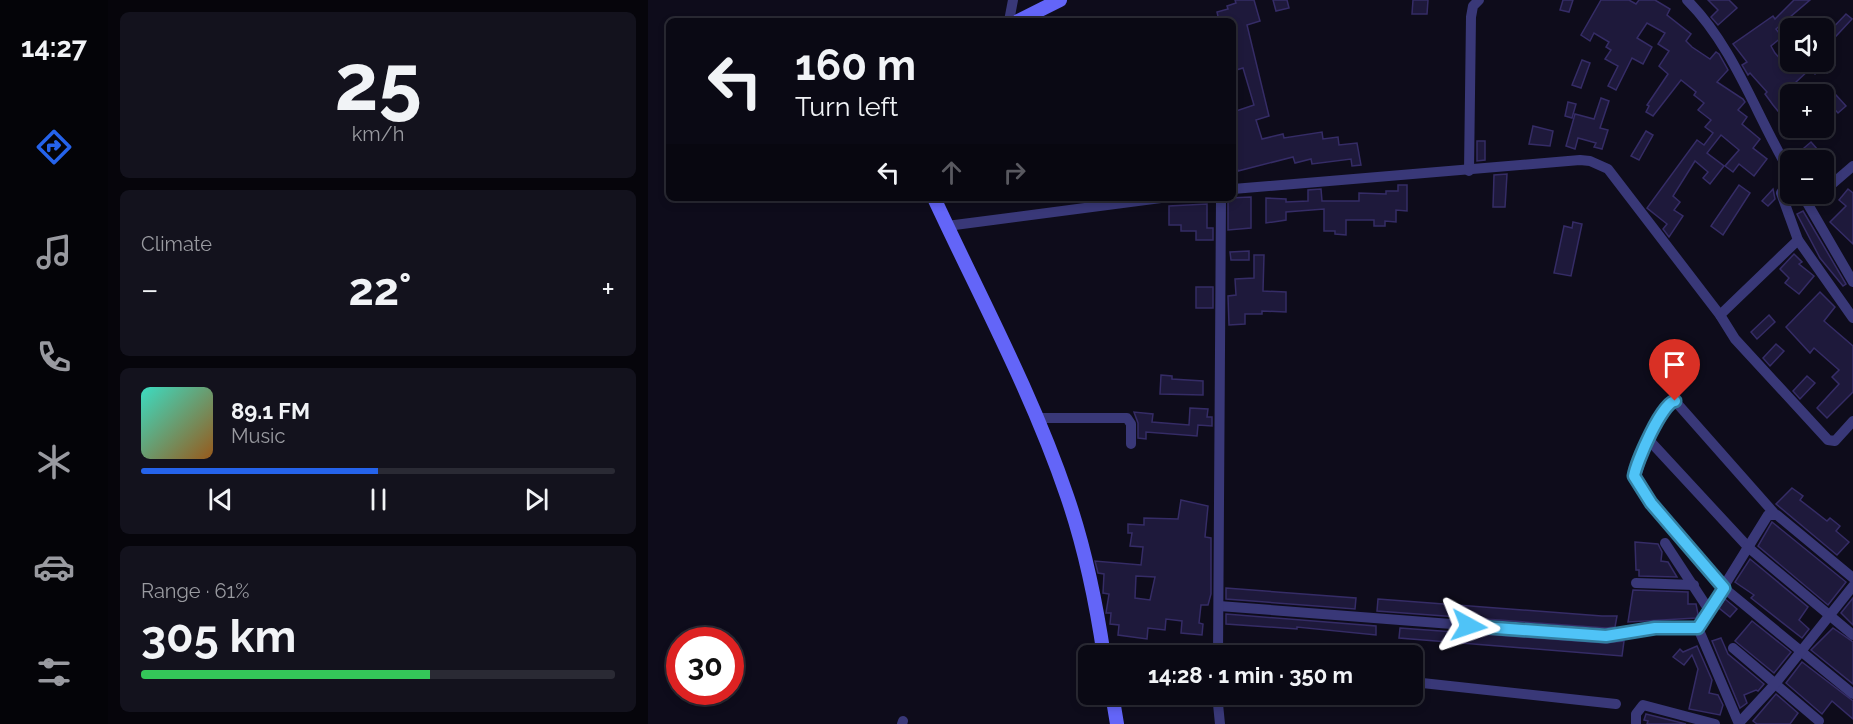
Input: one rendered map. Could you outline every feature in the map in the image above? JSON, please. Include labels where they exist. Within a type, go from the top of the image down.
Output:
[{"type":"main road","points":[[1024,18],[1060,0]]},
{"type":"main road","points":[[935,201],[983,297],[1037,418],[1067,497],[1095,598],[1102,645]]},
{"type":"main road","points":[[1114,705],[1117,724]]},
{"type":"street","points":[[1010,18],[1013,0]]},
{"type":"street","points":[[1469,171],[1471,17],[1473,6],[1479,0]]},
{"type":"street","points":[[1687,0],[1724,45],[1780,157]]},
{"type":"street","points":[[1236,189],[1590,161],[1608,169],[1720,315],[1735,339],[1828,440],[1835,441],[1853,421]]},
{"type":"street","points":[[1834,182],[1853,166]]},
{"type":"street","points":[[947,226],[1138,201]]},
{"type":"street","points":[[1218,645],[1221,201]]},
{"type":"street","points":[[1785,204],[1798,240],[1853,318]]},
{"type":"street","points":[[1808,205],[1853,282]]},
{"type":"street","points":[[1720,315],[1798,240]]},
{"type":"street","points":[[1853,578],[1774,513],[1675,401],[1668,405],[1648,439],[1635,478],[1651,503],[1724,588],[1853,694]]},
{"type":"street","points":[[1037,418],[1127,418],[1131,424],[1131,444]]},
{"type":"street","points":[[1648,439],[1749,548],[1853,635]]},
{"type":"street","points":[[1698,628],[1768,515],[1774,513]]},
{"type":"street","points":[[1665,543],[1709,610]]},
{"type":"street","points":[[1636,583],[1694,585]]},
{"type":"street","points":[[1698,628],[1739,723],[1775,684],[1853,586]]},
{"type":"street","points":[[1219,606],[1606,636],[1655,628],[1698,628]]},
{"type":"street","points":[[1733,648],[1820,721]]},
{"type":"street","points":[[1423,683],[1616,704]]},
{"type":"street","points":[[1218,705],[1220,724]]},
{"type":"street","points":[[1636,724],[1636,714],[1643,705],[1715,724]]},
{"type":"building","points":[[1235,0],[1254,0],[1260,21],[1247,25],[1269,116],[1256,120],[1262,139],[1283,134],[1284,138],[1322,132],[1323,139],[1338,137],[1339,145],[1357,143],[1361,165],[1352,166],[1351,159],[1312,164],[1311,159],[1295,163],[1293,157],[1238,171],[1236,111],[1254,105],[1243,68],[1236,70],[1236,18],[1218,18],[1217,12],[1228,9],[1227,6],[1236,3]]},
{"type":"building","points":[[1273,0],[1287,0],[1289,8],[1276,11]]},
{"type":"building","points":[[1413,0],[1428,0],[1427,14],[1412,14]]},
{"type":"building","points":[[1563,0],[1573,0],[1569,12],[1560,10]]},
{"type":"building","points":[[1601,0],[1629,0],[1636,4],[1639,0],[1655,0],[1670,9],[1667,15],[1691,34],[1686,41],[1692,47],[1710,59],[1716,52],[1719,54],[1728,70],[1717,82],[1745,102],[1738,110],[1747,117],[1742,124],[1760,139],[1753,148],[1767,159],[1754,176],[1739,164],[1733,172],[1725,166],[1739,150],[1721,135],[1707,153],[1724,166],[1710,184],[1703,178],[1708,172],[1695,161],[1673,196],[1680,202],[1674,210],[1683,216],[1669,237],[1663,229],[1667,224],[1647,208],[1697,140],[1704,145],[1713,133],[1705,127],[1711,120],[1698,110],[1704,103],[1694,95],[1696,92],[1681,80],[1653,116],[1646,112],[1649,106],[1647,105],[1668,74],[1659,66],[1669,51],[1658,44],[1665,33],[1647,23],[1637,38],[1652,47],[1643,64],[1632,58],[1616,90],[1608,86],[1618,66],[1605,59],[1611,50],[1606,47],[1609,42],[1594,33],[1590,41],[1581,35]]},
{"type":"building","points":[[1708,0],[1729,0],[1737,8],[1718,25],[1711,17],[1718,10]]},
{"type":"building","points":[[1794,0],[1810,0],[1789,18],[1780,18],[1780,26],[1776,29],[1780,39],[1771,46],[1780,59],[1780,72],[1807,72],[1796,84],[1780,84],[1780,114],[1765,94],[1767,92],[1750,73],[1748,75],[1742,65],[1747,62],[1733,44],[1773,16],[1775,19]]},
{"type":"building","points":[[1846,14],[1852,19],[1834,38],[1834,27]]},
{"type":"building","points":[[1582,60],[1590,63],[1581,88],[1572,85]]},
{"type":"building","points":[[1836,95],[1846,106],[1838,113],[1834,109]]},
{"type":"building","points":[[1601,98],[1609,101],[1600,128],[1608,130],[1602,149],[1594,147],[1596,143],[1578,138],[1575,149],[1566,146],[1575,114],[1594,119]]},
{"type":"building","points":[[1568,102],[1576,104],[1572,118],[1565,116]]},
{"type":"building","points":[[1533,126],[1553,131],[1550,146],[1529,144]]},
{"type":"building","points":[[1646,131],[1653,135],[1639,160],[1631,156]]},
{"type":"building","points":[[1477,141],[1485,141],[1485,160],[1477,161]]},
{"type":"building","points":[[1811,142],[1818,150],[1806,150],[1804,148]]},
{"type":"building","points":[[1507,174],[1505,207],[1493,207],[1494,175]]},
{"type":"building","points":[[1398,185],[1407,185],[1407,211],[1396,210],[1396,222],[1385,221],[1385,226],[1374,226],[1374,220],[1346,220],[1346,235],[1335,234],[1335,231],[1324,231],[1324,209],[1286,212],[1286,220],[1266,223],[1266,198],[1286,199],[1286,202],[1308,201],[1308,190],[1321,189],[1322,201],[1359,201],[1359,193],[1386,194],[1386,191],[1398,191]]},
{"type":"building","points":[[1739,185],[1750,193],[1723,235],[1711,226]]},
{"type":"building","points":[[1773,189],[1775,199],[1768,206],[1762,201]]},
{"type":"building","points":[[1848,189],[1853,193],[1853,244],[1830,222],[1846,206],[1839,200]]},
{"type":"building","points":[[1251,197],[1251,228],[1228,230],[1228,201],[1236,201],[1236,198]]},
{"type":"building","points":[[1207,204],[1207,228],[1213,228],[1213,240],[1196,240],[1196,231],[1181,231],[1181,225],[1169,225],[1169,206]]},
{"type":"building","points":[[1803,211],[1846,284],[1843,286],[1820,258],[1797,214]]},
{"type":"building","points":[[1573,222],[1582,224],[1571,276],[1554,273],[1564,226],[1572,228]]},
{"type":"building","points":[[1249,251],[1249,260],[1231,260],[1230,252]]},
{"type":"building","points":[[1794,254],[1802,262],[1799,264],[1814,276],[1799,294],[1785,283],[1789,278],[1780,269]]},
{"type":"building","points":[[1254,255],[1264,255],[1263,291],[1286,292],[1286,312],[1262,311],[1262,314],[1245,314],[1245,324],[1229,325],[1228,296],[1236,295],[1235,279],[1254,278]]},
{"type":"building","points":[[1196,287],[1213,287],[1213,308],[1196,308]]},
{"type":"building","points":[[1820,292],[1835,307],[1824,321],[1853,346],[1853,392],[1827,418],[1817,408],[1839,384],[1832,377],[1839,370],[1814,348],[1810,353],[1786,327]]},
{"type":"building","points":[[1769,315],[1775,322],[1757,339],[1751,332]]},
{"type":"building","points":[[1776,344],[1784,351],[1770,366],[1763,358]]},
{"type":"building","points":[[1161,375],[1172,376],[1172,379],[1203,381],[1203,395],[1160,394]]},
{"type":"building","points":[[1807,376],[1815,383],[1800,399],[1793,391]]},
{"type":"building","points":[[1190,408],[1208,409],[1207,417],[1212,417],[1212,426],[1198,425],[1197,436],[1146,432],[1146,439],[1138,438],[1138,423],[1134,412],[1153,414],[1152,422],[1189,425]]},
{"type":"building","points":[[1792,488],[1803,496],[1800,500],[1827,521],[1830,518],[1840,526],[1836,531],[1849,542],[1837,555],[1776,504]]},
{"type":"building","points":[[1181,500],[1208,506],[1205,537],[1211,538],[1211,594],[1208,605],[1201,605],[1199,623],[1203,624],[1202,635],[1181,633],[1182,621],[1166,619],[1165,630],[1148,628],[1147,639],[1118,635],[1119,625],[1110,624],[1111,613],[1106,613],[1109,594],[1103,593],[1104,574],[1098,573],[1095,561],[1141,565],[1143,547],[1130,546],[1132,533],[1128,533],[1128,524],[1144,525],[1144,518],[1178,519]],"holes":[[[1136,576],[1155,577],[1150,600],[1135,598]]]},
{"type":"building","points":[[1772,522],[1846,582],[1828,605],[1758,546]]},
{"type":"building","points":[[1635,542],[1658,544],[1662,552],[1661,561],[1668,562],[1677,577],[1639,576],[1639,570],[1636,570]]},
{"type":"building","points":[[1750,559],[1808,607],[1799,620],[1809,629],[1802,638],[1751,598],[1754,595],[1735,582]]},
{"type":"building","points":[[1226,588],[1356,598],[1355,609],[1226,599]]},
{"type":"building","points":[[1633,590],[1688,592],[1688,604],[1696,604],[1698,614],[1696,618],[1628,622]]},
{"type":"building","points":[[1853,598],[1853,625],[1841,613]]},
{"type":"building","points":[[1378,599],[1617,616],[1615,627],[1606,628],[1377,611]]},
{"type":"building","points":[[1725,599],[1737,609],[1730,617],[1719,608]]},
{"type":"building","points":[[1226,614],[1376,626],[1376,635],[1297,627],[1297,629],[1226,624]]},
{"type":"building","points":[[1752,621],[1791,652],[1774,673],[1735,641]]},
{"type":"building","points":[[1400,628],[1605,643],[1624,641],[1622,656],[1399,638]]},
{"type":"building","points":[[1833,628],[1853,642],[1853,684],[1811,650]]},
{"type":"building","points":[[1721,638],[1728,654],[1764,684],[1758,691],[1744,695],[1747,703],[1740,708],[1712,641]]},
{"type":"building","points":[[1697,646],[1712,680],[1709,693],[1718,695],[1723,705],[1720,715],[1689,709],[1698,669],[1692,655],[1684,665],[1673,657],[1680,649],[1683,652]]},
{"type":"building","points":[[1802,662],[1853,701],[1853,719],[1832,701],[1822,714],[1786,683]]},
{"type":"building","points":[[1776,694],[1798,713],[1790,724],[1757,724],[1753,721]]},
{"type":"building","points":[[1646,714],[1686,724],[1647,724],[1648,721],[1644,720]]},
{"type":"route","points":[[1469,626],[1606,636],[1621,636],[1655,628],[1698,628],[1724,588],[1651,503],[1634,476],[1648,439],[1668,405],[1671,401],[1675,401]]}]
